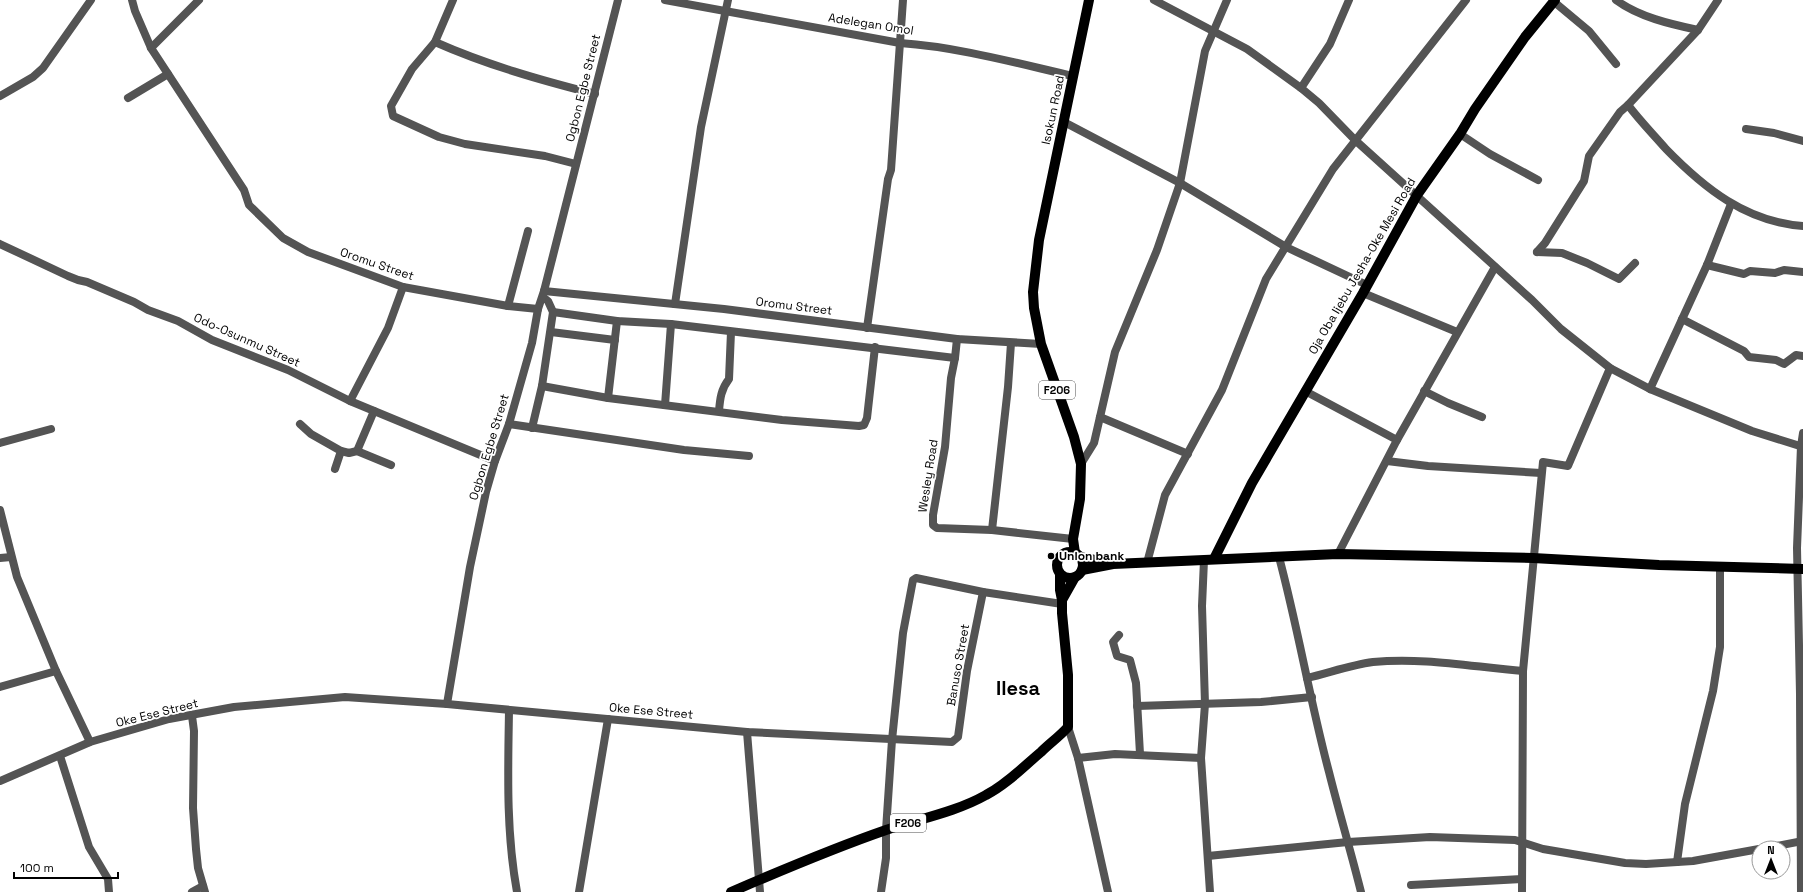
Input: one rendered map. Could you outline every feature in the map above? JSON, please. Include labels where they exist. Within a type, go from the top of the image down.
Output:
[{"type":"main road","name":"Isokun Road","points":[[1041,344],[1034,308],[1033,292],[1039,240],[1090,0]]},
{"type":"main road","name":"Oja Oba Ijebu Jesha-Oke Mesi Road","points":[[1209,559],[1365,289],[1417,194],[1460,134],[1475,109],[1525,36],[1554,1]]},
{"type":"main road","name":"F206","points":[[731,892],[760,879],[886,830],[943,813],[985,796],[1006,783],[1042,750],[1055,741],[1068,727],[1068,675],[1060,590],[1060,574],[1057,570],[1057,563],[1073,539],[1080,499],[1081,464],[1074,437],[1041,344]]},
{"type":"main road","name":"F206","points":[[1073,539],[1078,555],[1083,562],[1082,570]]},
{"type":"main road","points":[[1062,555],[1068,552],[1113,564]]},
{"type":"main road","points":[[1062,602],[1075,578],[1082,570],[1113,564],[1209,559],[1338,554],[1533,558],[1800,570]]},
{"type":"main road","points":[[1060,574],[1066,578],[1075,578]]},
{"type":"street","points":[[3,94],[33,77],[43,68],[91,0]]},
{"type":"street","points":[[128,98],[168,74],[151,48],[135,11],[132,0]]},
{"type":"street","points":[[151,48],[199,0]]},
{"type":"street","points":[[453,0],[435,42],[412,69],[394,100],[391,109],[393,116],[439,137],[465,144],[545,156],[576,164]]},
{"type":"street","name":"Ogbon Egbe Street","points":[[447,704],[470,568],[486,492],[495,461],[509,424],[532,343],[538,309],[544,294],[566,199],[595,94],[618,0]]},
{"type":"street","name":"Adelegan Omol","points":[[665,0],[900,43],[957,50],[1073,76]]},
{"type":"street","points":[[674,304],[701,127],[728,0]]},
{"type":"street","points":[[867,328],[888,179],[891,170],[902,0]]},
{"type":"street","points":[[1154,0],[1247,49],[1301,88],[1561,328],[1610,368],[1650,389],[1752,431],[1802,446]]},
{"type":"street","points":[[1081,464],[1094,442],[1115,352],[1157,250],[1180,183],[1203,59],[1213,30],[1227,0]]},
{"type":"street","points":[[1301,88],[1330,44],[1349,0]]},
{"type":"street","points":[[1147,563],[1165,495],[1222,390],[1266,279],[1333,169],[1466,0]]},
{"type":"street","points":[[1616,0],[1639,12],[1675,25],[1698,30]]},
{"type":"street","points":[[1635,263],[1619,279],[1587,263],[1562,253],[1537,252],[1545,243],[1584,181],[1589,156],[1620,112],[1698,30],[1718,0]]},
{"type":"street","points":[[1554,1],[1589,31],[1616,64]]},
{"type":"street","points":[[435,42],[486,63],[541,80],[595,94]]},
{"type":"street","name":"Oromu Street","points":[[168,74],[244,190],[249,205],[283,238],[296,247],[403,287],[508,306],[538,309]]},
{"type":"street","points":[[1628,105],[1644,127],[1684,167],[1714,194],[1731,204],[1768,221],[1803,226]]},
{"type":"street","points":[[1064,122],[1180,183],[1286,247],[1365,289],[1457,332]]},
{"type":"street","points":[[1746,129],[1774,133],[1803,141]]},
{"type":"street","points":[[1460,134],[1490,154],[1538,180]]},
{"type":"street","points":[[1650,389],[1707,265],[1731,204]]},
{"type":"street","points":[[508,306],[528,231]]},
{"type":"street","name":"Odo-Osunmu Street","points":[[0,244],[68,276],[87,282],[148,310],[178,321],[212,340],[230,345],[288,370],[350,401],[495,461]]},
{"type":"street","points":[[1707,265],[1744,274],[1750,271],[1775,273],[1784,270],[1803,272]]},
{"type":"street","points":[[1338,554],[1397,440],[1495,267]]},
{"type":"street","points":[[350,401],[388,328],[403,287]]},
{"type":"street","points":[[532,428],[542,386],[553,312],[544,294]]},
{"type":"street","name":"Oromu Street","points":[[544,294],[674,304],[957,339],[1041,344]]},
{"type":"street","points":[[553,312],[617,321],[671,324],[731,332],[876,347],[956,358]]},
{"type":"street","points":[[1682,319],[1744,351],[1749,357],[1776,360],[1784,364],[1796,355],[1803,356]]},
{"type":"street","points":[[608,398],[617,321]]},
{"type":"street","points":[[665,405],[671,324]]},
{"type":"street","points":[[551,332],[615,340]]},
{"type":"street","points":[[719,411],[720,395],[724,385],[729,379],[731,332]]},
{"type":"street","name":"Wesley Road","points":[[957,339],[956,358],[950,378],[945,447],[933,515],[934,525],[937,528],[992,530],[1073,539]]},
{"type":"street","points":[[992,530],[1008,387],[1011,343]]},
{"type":"street","points":[[542,386],[608,398],[816,423],[864,424],[867,418],[876,347]]},
{"type":"street","points":[[1522,892],[1521,843],[1523,671],[1541,473],[1543,462],[1568,466],[1610,368]]},
{"type":"street","points":[[1305,391],[1397,440]]},
{"type":"street","points":[[1424,391],[1482,417]]},
{"type":"street","points":[[357,451],[374,411]]},
{"type":"street","points":[[1100,417],[1188,454]]},
{"type":"street","points":[[300,424],[311,434],[341,451],[349,453],[357,451],[391,464]]},
{"type":"street","points":[[509,424],[684,450],[749,456]]},
{"type":"street","points":[[0,443],[51,429]]},
{"type":"street","points":[[1801,892],[1800,570],[1803,433]]},
{"type":"street","points":[[335,469],[341,451]]},
{"type":"street","points":[[1387,460],[1428,466],[1541,473]]},
{"type":"street","points":[[0,510],[17,577],[56,671],[90,742]]},
{"type":"street","points":[[0,558],[12,557]]},
{"type":"street","points":[[1279,557],[1294,614],[1328,771],[1361,892]]},
{"type":"street","points":[[1209,559],[1202,606],[1205,704],[1201,758],[1210,892]]},
{"type":"street","points":[[1677,862],[1685,804],[1713,690],[1720,647],[1720,566]]},
{"type":"street","points":[[881,892],[886,858],[886,830],[892,740],[903,633],[911,583],[916,578],[983,592],[1062,602]]},
{"type":"street","name":"Banuso Street","points":[[955,741],[958,737],[968,671],[983,592]]},
{"type":"street","points":[[1119,635],[1113,642],[1117,656],[1130,660],[1133,665],[1136,683],[1140,754]]},
{"type":"street","points":[[1307,678],[1355,666],[1386,661],[1448,663],[1523,671]]},
{"type":"street","points":[[0,687],[56,671]]},
{"type":"street","name":"Oke Ese Street","points":[[0,781],[90,742],[169,719],[192,716],[234,707],[345,697],[447,704],[509,711],[747,732],[892,740],[955,741]]},
{"type":"street","points":[[1137,706],[1260,702],[1312,697]]},
{"type":"street","points":[[509,711],[508,790],[512,869],[517,892]]},
{"type":"street","points":[[192,716],[194,731],[194,815],[198,868],[204,889],[192,892]]},
{"type":"street","points":[[579,892],[584,852],[608,719]]},
{"type":"street","points":[[1068,727],[1078,758],[1108,892]]},
{"type":"street","points":[[747,732],[760,892]]},
{"type":"street","points":[[1078,758],[1115,754],[1140,754],[1201,758]]},
{"type":"street","points":[[60,756],[89,847],[108,879],[107,888],[109,892]]},
{"type":"street","points":[[1208,856],[1348,842],[1430,837],[1515,840],[1521,843],[1543,848],[1625,863],[1646,864],[1677,862],[1751,850]]},
{"type":"street","points":[[1791,843],[1802,841]]},
{"type":"street","points":[[1411,885],[1522,879]]},
{"type":"place","name":"Union bank","points":[[1051,556]]},
{"type":"district","name":"Ilesa","points":[[1018,688]]}]
